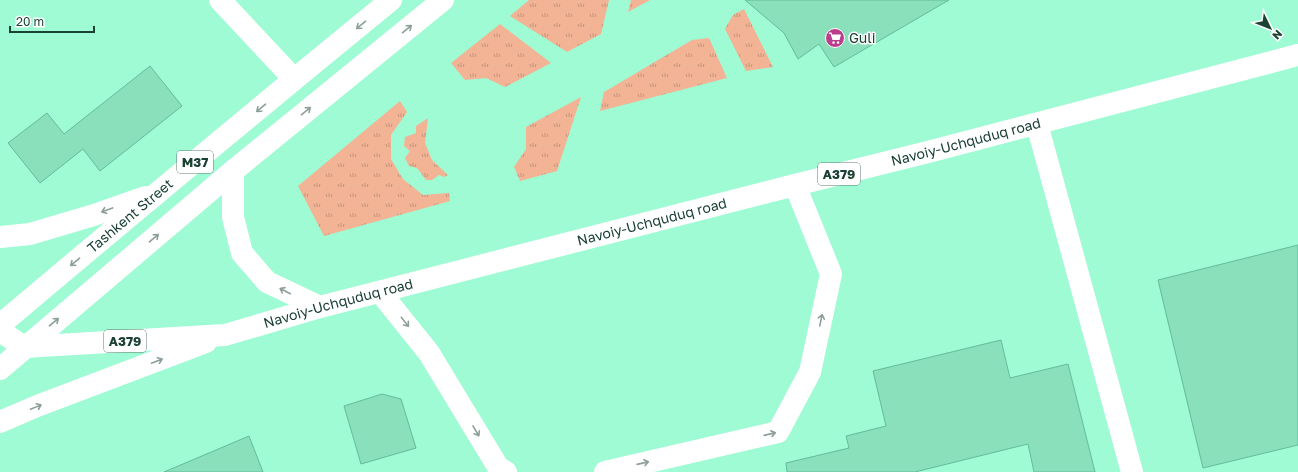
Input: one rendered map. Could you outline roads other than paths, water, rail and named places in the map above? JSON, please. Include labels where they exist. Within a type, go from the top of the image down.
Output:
[{"type":"main road","points":[[220,0],[294,79]]},
{"type":"main road","name":"Tashkent Street","points":[[0,325],[157,192],[391,0]]},
{"type":"main road","name":"M37","points":[[0,368],[233,171],[443,0]]},
{"type":"main road","name":"Navoiy-Uchquduq road","points":[[0,351],[24,347],[225,335],[320,307],[1037,124],[1298,55]]},
{"type":"main road","points":[[1037,124],[1132,472]]},
{"type":"main road","points":[[233,171],[233,217],[242,253],[268,282],[320,307]]},
{"type":"main road","points":[[605,472],[778,432],[810,372],[831,274],[795,185]]},
{"type":"main road","points":[[0,237],[30,234],[94,215],[157,192]]},
{"type":"main road","points":[[380,292],[429,353],[498,467],[506,472]]},
{"type":"main road","points":[[0,331],[24,347]]},
{"type":"main road","points":[[0,422],[37,406],[225,335]]},
{"type":"place","name":"Guli","points":[[835,38]]}]
